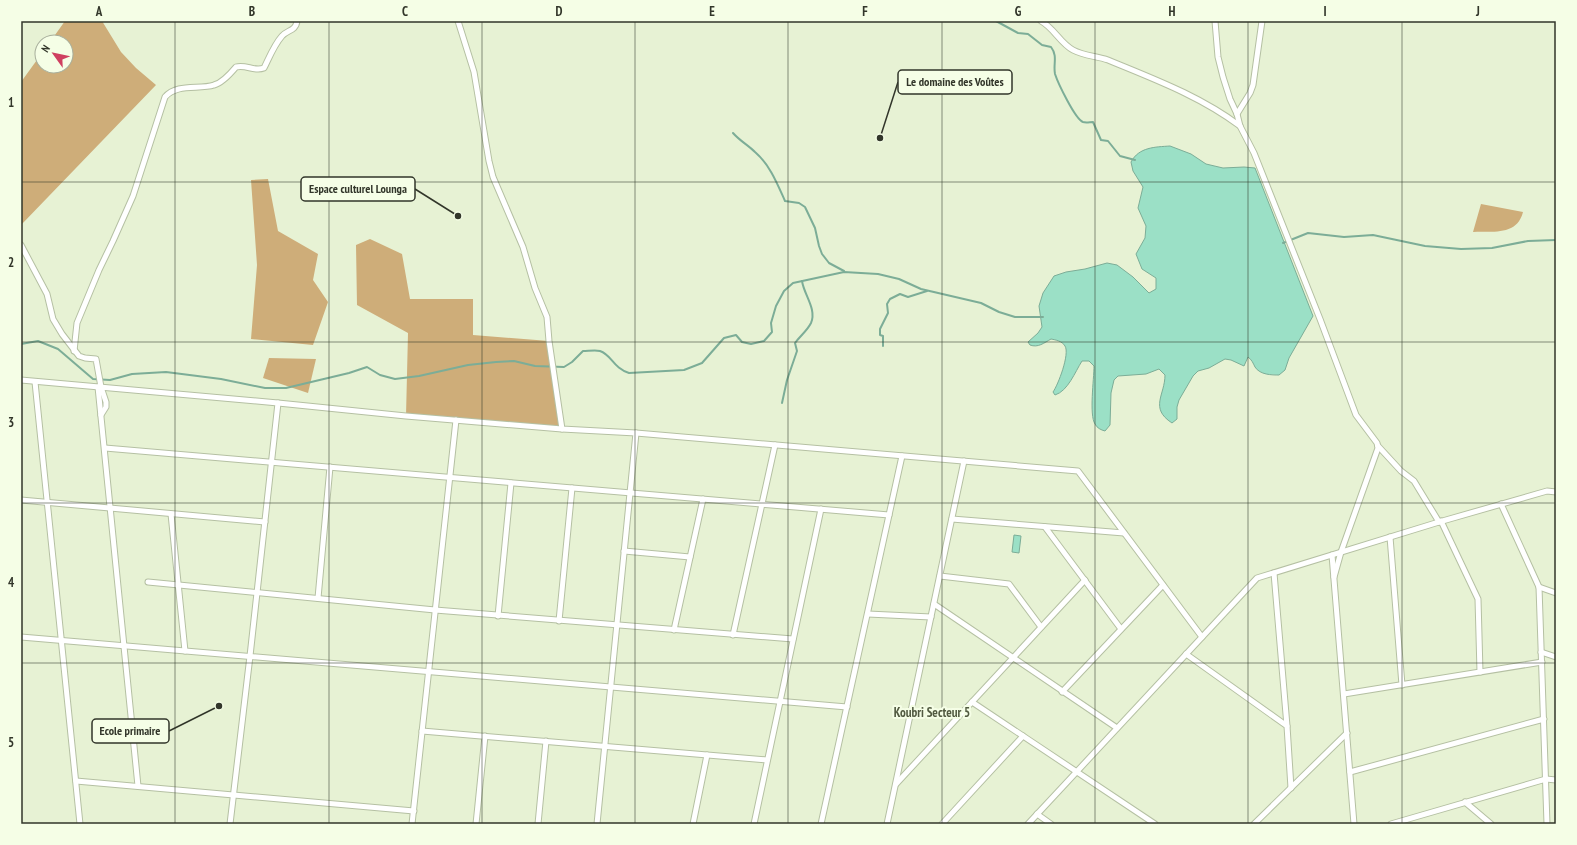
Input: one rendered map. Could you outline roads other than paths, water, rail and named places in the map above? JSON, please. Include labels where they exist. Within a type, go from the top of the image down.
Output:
[{"type":"street","points":[[74,350],[78,323],[99,270],[133,196],[165,97],[169,92],[178,89],[215,85],[236,67],[240,66],[259,70],[264,68],[283,35],[292,31],[298,21]]},
{"type":"street","points":[[458,21],[474,72],[489,161],[494,177],[523,247],[535,288],[547,317],[549,341],[562,429]]},
{"type":"street","points":[[1042,21],[1074,50],[1106,59],[1160,80],[1207,104],[1240,126]]},
{"type":"street","points":[[1215,21],[1218,57],[1230,99],[1237,114],[1240,126],[1254,153],[1263,175],[1356,415],[1378,446],[1401,471],[1414,481],[1440,522],[1478,599],[1480,672]]},
{"type":"street","points":[[1237,114],[1250,93],[1253,85],[1262,21]]},
{"type":"street","points":[[21,245],[47,294],[53,319],[62,334],[79,356],[96,359],[100,387],[101,416],[138,786]]},
{"type":"street","points":[[21,380],[456,420],[562,429],[636,433],[1078,471],[1202,637]]},
{"type":"street","points":[[35,382],[80,824]]},
{"type":"street","points":[[230,824],[278,403]]},
{"type":"street","points":[[412,824],[456,420]]},
{"type":"street","points":[[597,824],[636,433]]},
{"type":"street","points":[[733,635],[775,445]]},
{"type":"street","points":[[1334,578],[1341,552],[1372,467],[1378,446]]},
{"type":"street","points":[[105,448],[889,515]]},
{"type":"street","points":[[821,824],[902,456]]},
{"type":"street","points":[[887,824],[964,462]]},
{"type":"street","points":[[318,598],[330,468]]},
{"type":"street","points":[[498,616],[511,483]]},
{"type":"street","points":[[559,621],[572,488]]},
{"type":"street","points":[[1028,824],[1257,578],[1501,504],[1547,491],[1556,492]]},
{"type":"street","points":[[674,630],[703,499]]},
{"type":"street","points":[[21,500],[265,522]]},
{"type":"street","points":[[1501,504],[1539,587],[1547,824]]},
{"type":"street","points":[[754,824],[821,509]]},
{"type":"street","points":[[171,514],[185,651]]},
{"type":"street","points":[[952,519],[1124,533]]},
{"type":"street","points":[[1045,527],[1121,629]]},
{"type":"street","points":[[1390,537],[1402,685]]},
{"type":"street","points":[[624,551],[690,557]]},
{"type":"street","points":[[1332,555],[1354,824]]},
{"type":"street","points":[[1274,573],[1291,788]]},
{"type":"street","points":[[940,576],[1009,584],[1041,627]]},
{"type":"street","points":[[896,785],[1084,580]]},
{"type":"street","points":[[148,582],[498,616],[793,639]]},
{"type":"street","points":[[1062,692],[1163,585]]},
{"type":"street","points":[[1539,587],[1556,593]]},
{"type":"street","points":[[934,604],[1117,728]]},
{"type":"street","points":[[868,614],[931,617]]},
{"type":"street","points":[[21,637],[847,707]]},
{"type":"street","points":[[1541,652],[1556,657]]},
{"type":"street","points":[[1186,654],[1286,726]]},
{"type":"street","points":[[1344,694],[1542,662]]},
{"type":"street","points":[[972,702],[1155,824]]},
{"type":"street","points":[[1350,772],[1544,719]]},
{"type":"street","points":[[422,731],[767,760]]},
{"type":"street","points":[[1254,824],[1347,733]]},
{"type":"street","points":[[476,824],[486,736]]},
{"type":"street","points":[[942,824],[1023,736]]},
{"type":"street","points":[[538,824],[546,742]]},
{"type":"street","points":[[694,824],[707,755]]},
{"type":"street","points":[[1391,824],[1401,823],[1465,802],[1546,779],[1556,780]]},
{"type":"street","points":[[76,781],[414,811]]},
{"type":"street","points":[[1465,802],[1491,824]]},
{"type":"street","points":[[1037,814],[1051,824]]},
{"type":"waterway","points":[[996,21],[1018,33],[1028,34],[1042,45],[1051,47],[1055,57],[1055,74],[1071,108],[1083,122],[1093,122],[1101,140],[1108,141],[1120,156],[1135,160]]},
{"type":"waterway","points":[[733,133],[765,163],[773,175],[785,201],[799,203],[805,207],[815,228],[822,254],[829,263],[844,271]]},
{"type":"waterway","points":[[1283,243],[1308,233],[1344,237],[1373,235],[1425,246],[1461,249],[1492,248],[1528,241],[1556,240]]},
{"type":"waterway","points":[[21,344],[38,341],[58,349],[93,379],[110,380],[132,374],[166,372],[221,379],[265,388],[286,388],[349,373],[367,367],[380,375],[395,379],[419,376],[468,365],[496,362],[514,361],[535,366],[564,367],[572,362],[583,351],[600,351],[607,355],[619,368],[629,373],[684,370],[702,363],[724,338],[736,335],[742,342],[751,344],[764,341],[772,332],[771,323],[776,306],[784,291],[793,283],[844,272],[878,274],[899,279],[921,289],[981,303],[999,312],[1015,317],[1043,317]]},
{"type":"waterway","points":[[782,403],[787,380],[797,351],[795,343],[809,326],[812,318],[811,307],[802,281]]},
{"type":"waterway","points":[[883,346],[883,336],[880,335],[880,329],[888,313],[887,304],[890,299],[900,294],[908,297],[927,291]]},
{"type":"place","name":"Le domaine des Voûtes","points":[[880,138]]},
{"type":"place","name":"Espace culturel Lounga","points":[[458,216]]},
{"type":"place","name":"Ecole primaire","points":[[219,706]]},
{"type":"district","name":"Koubri Secteur 5","points":[[932,712]]}]
